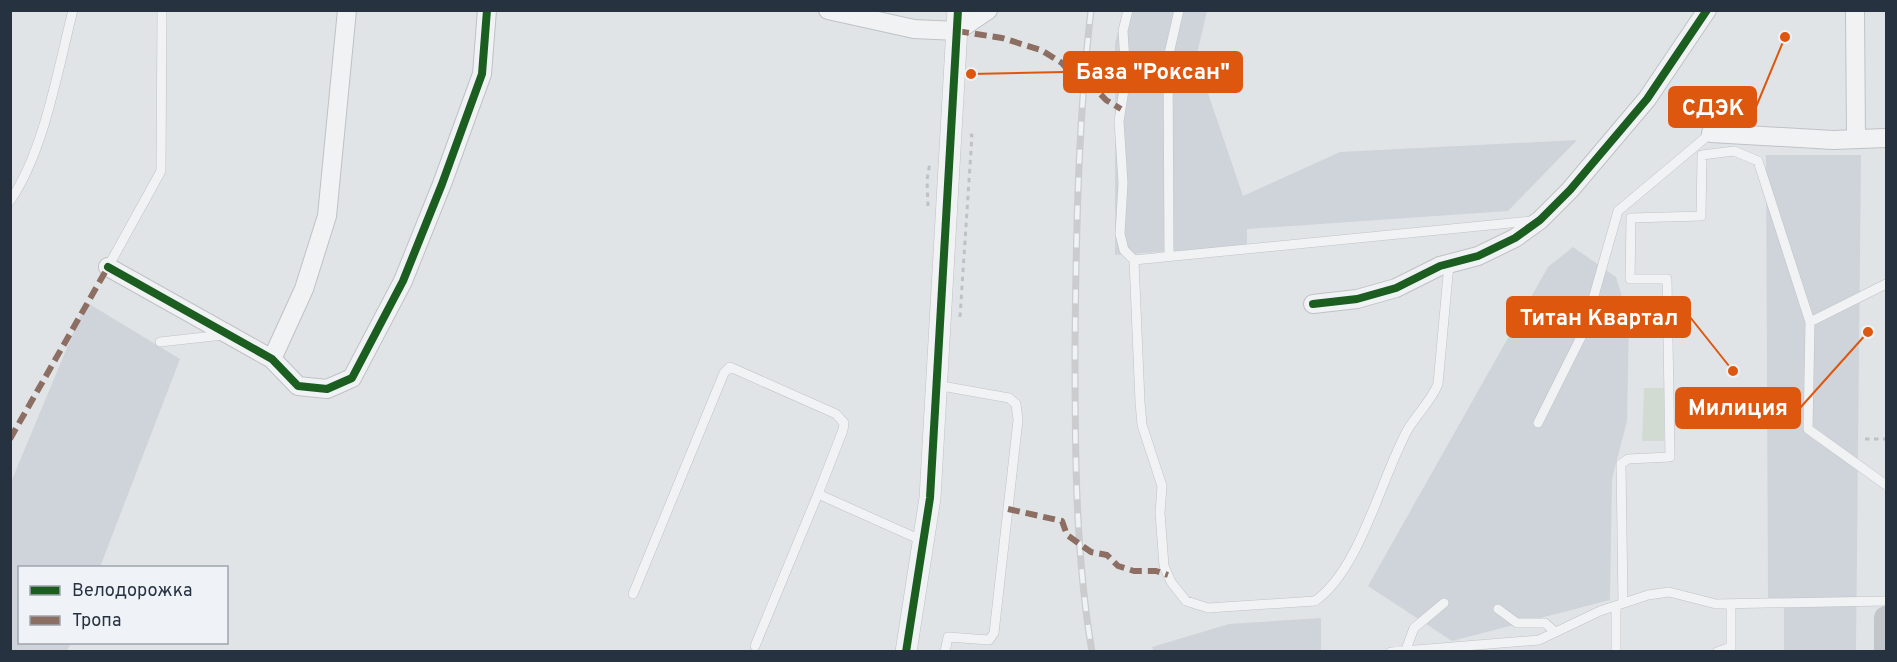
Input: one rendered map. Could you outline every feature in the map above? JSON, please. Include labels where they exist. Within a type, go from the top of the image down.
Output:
[{"type":"main road","points":[[1886,651],[1887,618]]},
{"type":"street","points":[[272,359],[304,289],[327,216],[347,10]]},
{"type":"street","points":[[108,267],[272,359],[298,386],[327,389],[352,378],[403,281],[446,173],[482,74],[487,10]]},
{"type":"street","points":[[828,10],[856,13],[914,29],[958,21],[988,10]]},
{"type":"street","points":[[1313,304],[1358,299],[1386,291],[1449,264],[1478,256],[1515,237],[1540,220],[1570,190],[1647,99],[1707,10]]},
{"type":"street","points":[[1855,10],[1856,139]]},
{"type":"street","points":[[906,651],[925,541],[958,21]]},
{"type":"street","points":[[1711,134],[1887,138]]},
{"type":"lane","points":[[10,201],[18,190],[43,124],[73,10]]},
{"type":"lane","points":[[108,267],[161,171],[162,10]]},
{"type":"lane","points":[[1128,10],[1123,31],[1126,77],[1119,121],[1123,183],[1120,234],[1125,250],[1134,260],[1142,425],[1162,486],[1160,513],[1164,566],[1171,582],[1186,601],[1208,608],[1315,601],[1326,593],[1338,578],[1348,561],[1408,429],[1433,398],[1438,384],[1449,264]]},
{"type":"lane","points":[[1169,256],[1168,58],[1179,10]]},
{"type":"lane","points":[[1538,423],[1584,331],[1618,211],[1711,134]]},
{"type":"lane","points":[[1616,651],[1620,605],[1621,464],[1628,459],[1670,457],[1667,279],[1630,279],[1631,218],[1701,216],[1702,155],[1734,151],[1758,161],[1810,322],[1808,429],[1887,485]]},
{"type":"lane","points":[[1134,260],[1540,220]]},
{"type":"lane","points":[[1810,322],[1887,284]]},
{"type":"lane","points":[[160,342],[228,335]]},
{"type":"lane","points":[[633,594],[724,373],[730,367],[836,414],[844,423],[818,494],[755,646]]},
{"type":"lane","points":[[936,385],[1009,398],[1016,404],[1018,420],[994,633],[989,640],[948,637],[945,651]]},
{"type":"lane","points":[[818,494],[925,541]]},
{"type":"lane","points":[[1391,651],[1487,643],[1519,644],[1539,640],[1620,605],[1648,595],[1669,592],[1716,604],[1887,601]]},
{"type":"lane","points":[[1406,650],[1414,628],[1444,603]]},
{"type":"lane","points":[[1717,651],[1731,650],[1731,604]]},
{"type":"lane","points":[[1498,609],[1517,623],[1545,623],[1555,632]]},
{"type":"path","points":[[1866,439],[1887,439]]},
{"type":"shaded area","points":[[1123,11],[1207,11],[1196,58],[1243,196],[1340,152],[1577,140],[1508,211],[1247,229],[1247,246],[1115,255],[1115,43]]},
{"type":"shaded area","points":[[1766,155],[1861,155],[1856,651],[1784,651],[1784,604],[1768,604]]},
{"type":"shaded area","points":[[1573,247],[1616,277],[1629,319],[1627,421],[1612,479],[1610,600],[1452,641],[1368,586],[1548,267]]},
{"type":"shaded area","points":[[86,302],[180,359],[100,566],[18,566],[18,644],[70,644],[67,651],[11,651],[11,482]]},
{"type":"shaded area","points":[[1644,388],[1664,388],[1664,441],[1642,441]]},
{"type":"shaded area","points":[[1321,618],[1321,651],[1154,652],[1152,647],[1229,624]]},
{"type":"railway","points":[[1091,10],[1083,94],[1079,178],[1075,385],[1079,538],[1092,652]]},
{"type":"marked path","points":[[957,31],[1002,38],[1041,50],[1062,63],[1071,74],[1089,82],[1106,100],[1121,109]]},
{"type":"marked path","points":[[10,439],[108,267]]},
{"type":"marked path","points":[[1008,509],[1062,521],[1067,535],[1091,552],[1107,555],[1118,566],[1134,571],[1156,571],[1168,575]]},
{"type":"cycle path","points":[[108,267],[272,359],[298,386],[327,389],[352,378],[403,281],[442,184],[482,74],[487,10]]},
{"type":"cycle path","points":[[906,652],[930,498],[958,10]]},
{"type":"cycle path","points":[[1313,304],[1357,299],[1396,288],[1440,266],[1478,256],[1515,238],[1540,220],[1570,190],[1647,99],[1707,10]]},
{"type":"place","name":"СДЭК","points":[[1785,37]]},
{"type":"place","name":"База \"Роксан\"","points":[[971,74]]},
{"type":"place","name":"Милиция","points":[[1868,332]]},
{"type":"place","name":"Титан Квартал","points":[[1733,371]]}]
